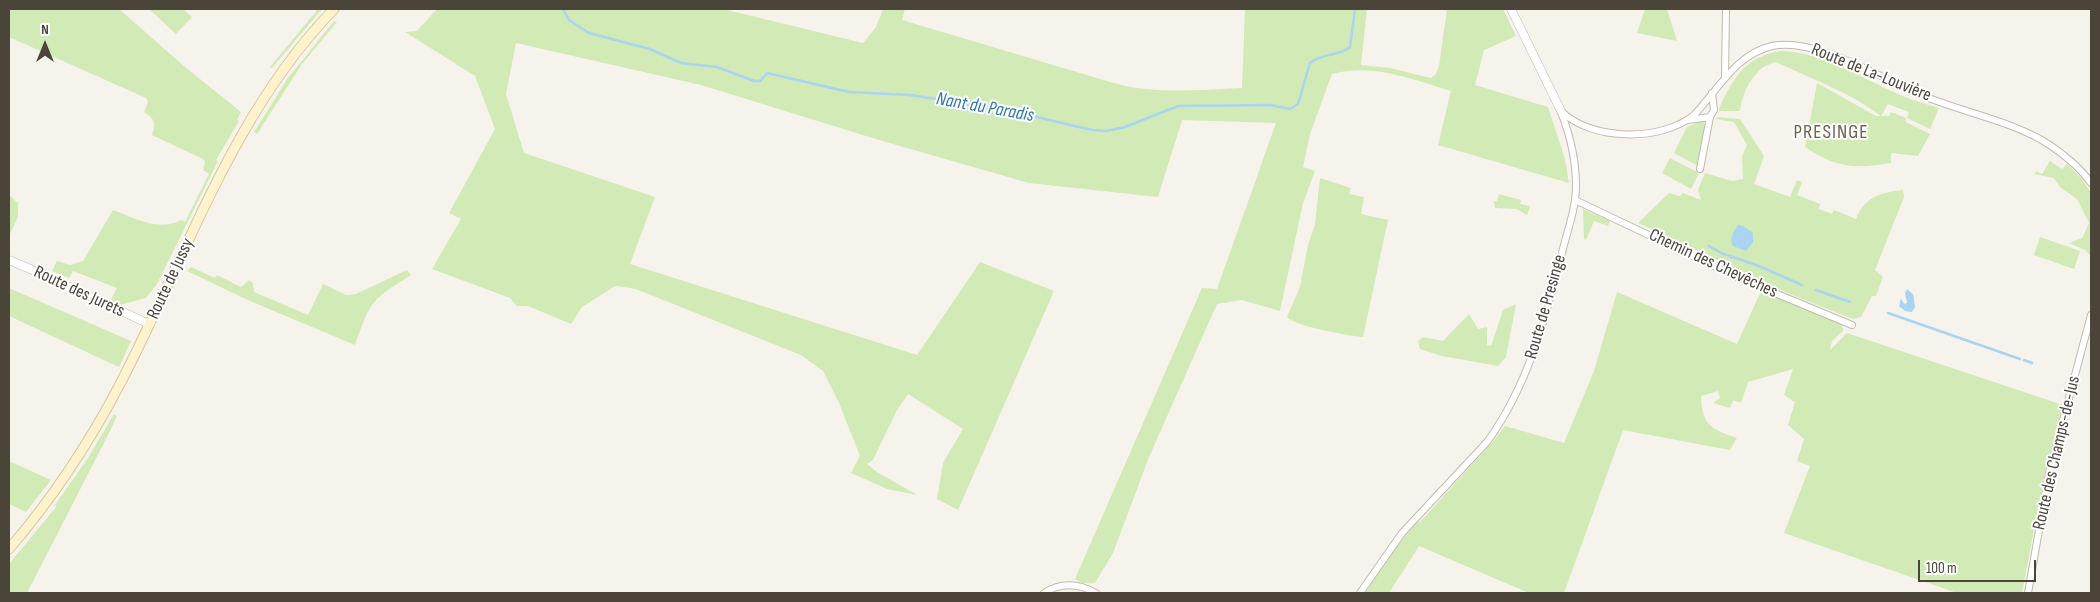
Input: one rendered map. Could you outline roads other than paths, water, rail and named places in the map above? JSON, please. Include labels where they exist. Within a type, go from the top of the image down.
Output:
[{"type":"main road","name":"Route de Jussy","points":[[9,549],[51,497],[84,449],[119,386],[229,158],[253,114],[290,60],[334,9]]},
{"type":"street","name":"Route de Presinge","points":[[1360,593],[1407,527],[1487,442],[1509,406],[1540,337],[1575,200],[1574,163],[1561,111],[1511,9]]},
{"type":"street","points":[[1725,77],[1726,9]]},
{"type":"street","name":"Route de La-Louvière","points":[[1561,111],[1571,119],[1595,131],[1613,134],[1655,131],[1687,120],[1725,77],[1742,60],[1756,51],[1778,45],[1804,46],[1927,98],[1982,114],[2039,139],[2074,163],[2091,184]]},
{"type":"street","points":[[1700,169],[1710,117],[1714,110],[1712,93]]},
{"type":"street","points":[[1687,120],[1710,117]]},
{"type":"street","name":"Chemin des Chevêches","points":[[1575,200],[1741,279],[1852,325]]},
{"type":"street","name":"Route des Jurets","points":[[9,260],[149,324]]},
{"type":"street","name":"Route des Champs-de-Jus","points":[[2028,593],[2049,473],[2091,315]]},
{"type":"street","points":[[1044,593],[1056,586],[1068,585],[1082,587],[1096,593]]},
{"type":"water","points":[[1738,225],[1753,233],[1753,242],[1746,251],[1733,246],[1731,240]]},
{"type":"water","points":[[1907,289],[1913,294],[1915,307],[1912,312],[1905,311],[1899,306],[1901,298],[1904,304],[1907,303],[1905,293]]},
{"type":"waterway","name":"Nant du Paradis","points":[[563,9],[569,20],[589,33],[650,49],[681,63],[717,67],[754,81],[760,81],[767,73],[849,92],[910,95],[1006,110],[1092,130],[1107,131],[1125,127],[1178,106],[1270,105],[1290,109],[1298,104],[1310,63],[1320,57],[1341,52],[1350,47],[1355,9]]},
{"type":"waterway","points":[[1709,246],[1721,253],[1759,266],[1802,285]]},
{"type":"waterway","points":[[1816,290],[1850,302]]},
{"type":"waterway","points":[[1888,313],[2020,359]]},
{"type":"waterway","points":[[2024,360],[2032,363]]},
{"type":"district","name":"PRESINGE","points":[[1831,133]]}]
